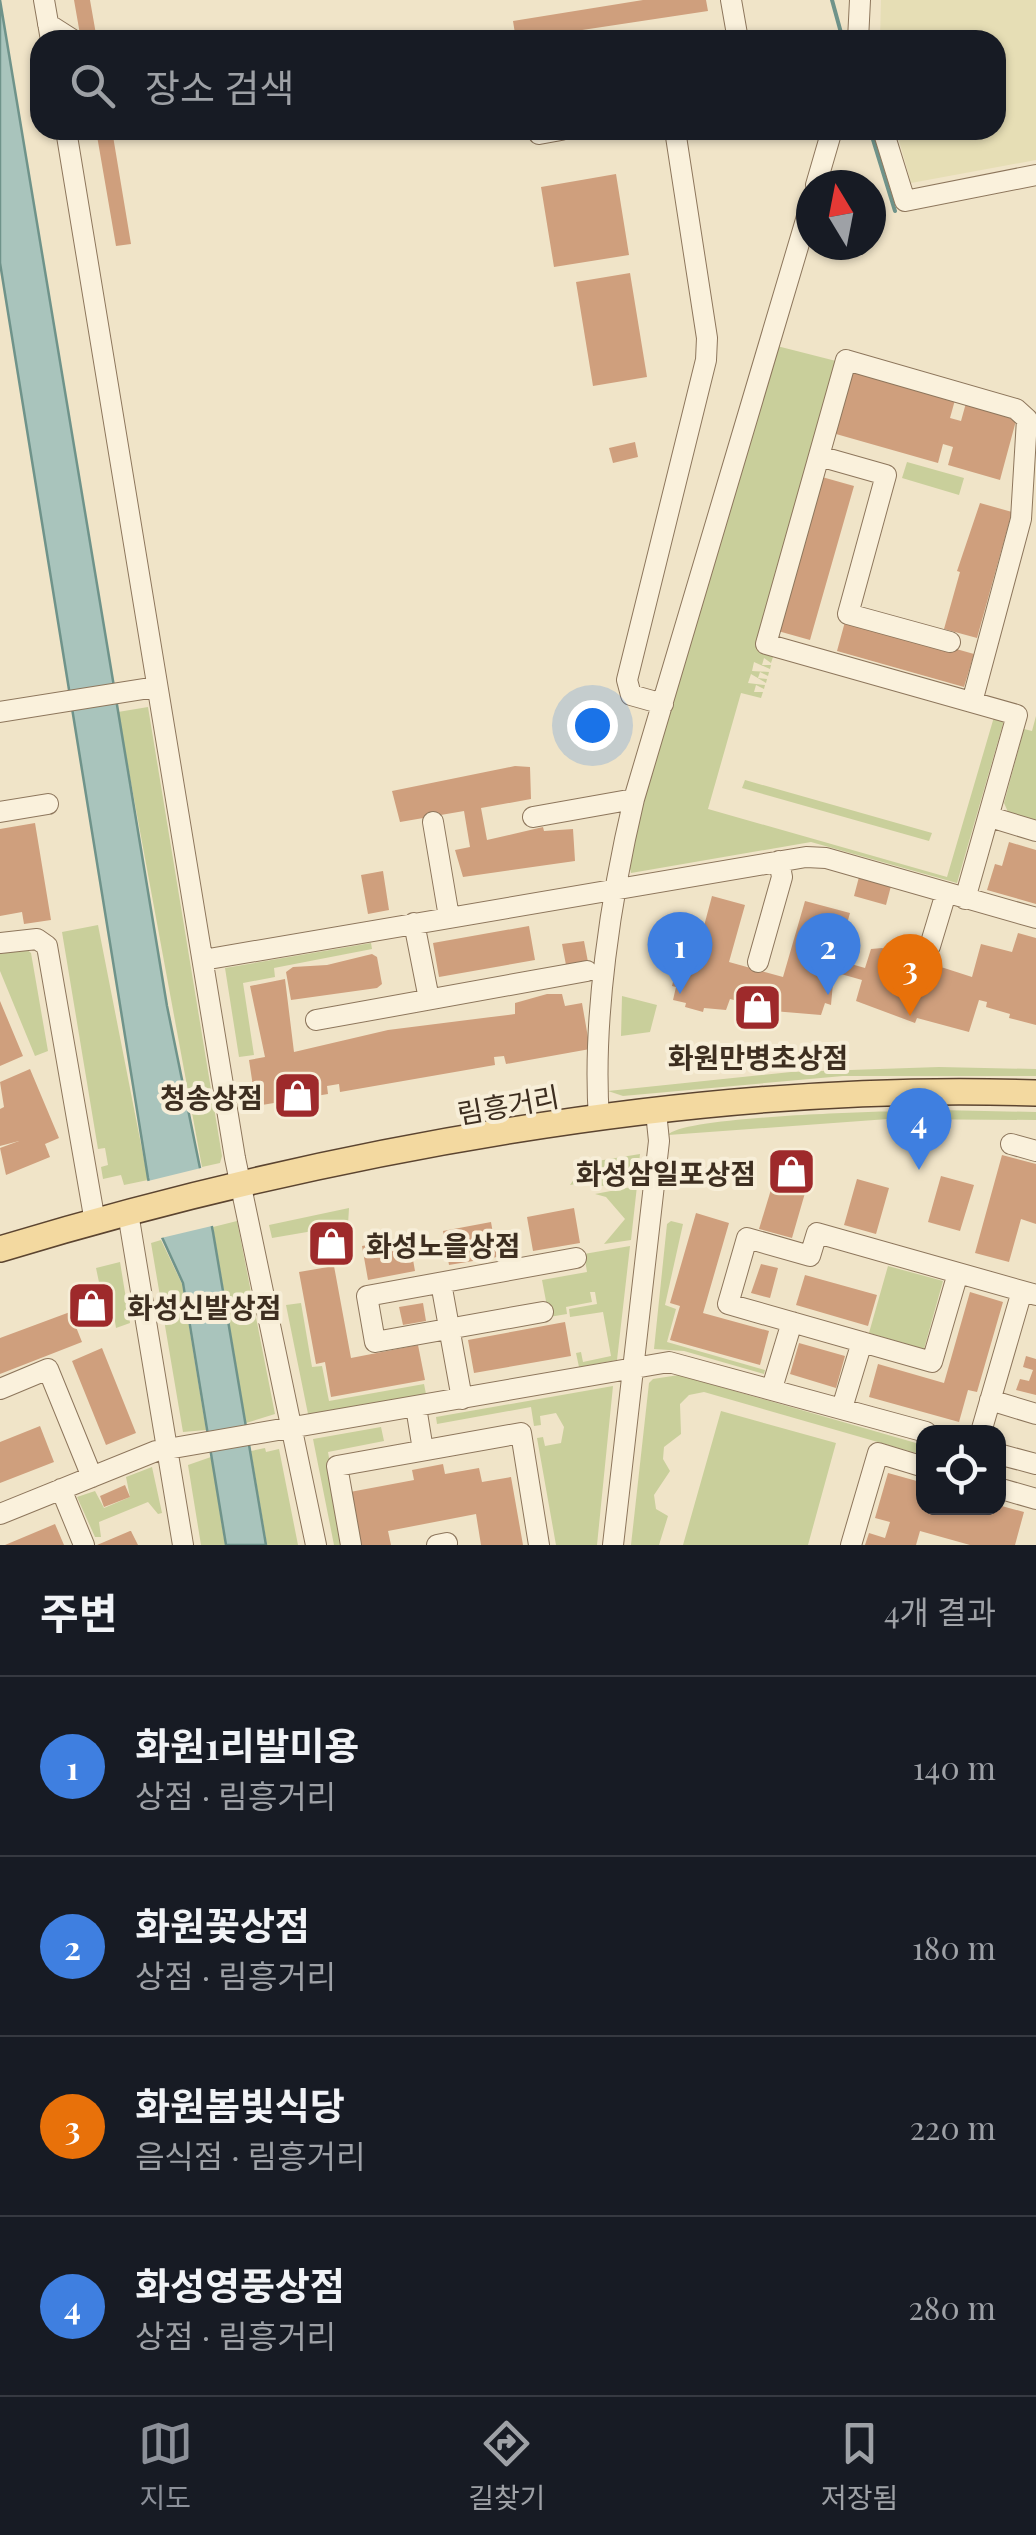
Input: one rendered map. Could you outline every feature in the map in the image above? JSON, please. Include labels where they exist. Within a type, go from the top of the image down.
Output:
[{"type":"main road","name":"림흥거리","points":[[0,1249],[234,1188],[599,1119],[828,1095],[1036,1093]]},
{"type":"street","points":[[44,0],[49,30]]},
{"type":"street","points":[[731,0],[736,30]]},
{"type":"street","points":[[858,30],[860,0]]},
{"type":"street","points":[[68,140],[203,960],[234,1188],[294,1430],[316,1545]]},
{"type":"street","points":[[663,704],[632,695],[626,680],[706,360],[675,140]]},
{"type":"street","points":[[820,170],[829,140]]},
{"type":"street","points":[[887,140],[905,201],[1036,175]]},
{"type":"street","points":[[599,1119],[598,1078],[613,889],[634,799],[796,254]]},
{"type":"street","points":[[930,946],[990,817],[1017,715],[766,644],[846,360],[1024,413],[1021,519],[972,702]]},
{"type":"street","points":[[819,456],[886,475],[848,614],[950,642]]},
{"type":"street","points":[[0,712],[156,688]]},
{"type":"street","points":[[533,817],[634,799]]},
{"type":"street","points":[[0,812],[48,804]]},
{"type":"street","points":[[990,817],[1036,831]]},
{"type":"street","points":[[434,822],[450,917]]},
{"type":"street","points":[[203,960],[613,889],[826,858],[1036,918]]},
{"type":"street","points":[[758,962],[782,877],[780,862]]},
{"type":"street","points":[[414,923],[428,999]]},
{"type":"street","points":[[0,943],[29,938],[47,946],[95,1222]]},
{"type":"street","points":[[316,1020],[586,970]]},
{"type":"street","points":[[613,1545],[659,1142],[656,1112]]},
{"type":"street","points":[[1011,1144],[1036,1151]]},
{"type":"street","points":[[137,1211],[184,1545]]},
{"type":"street","points":[[958,1273],[932,1362],[728,1304],[747,1238],[810,1256],[817,1233],[1029,1293],[983,1425]]},
{"type":"street","points":[[543,1312],[375,1342],[367,1296],[576,1258]]},
{"type":"street","points":[[442,1282],[462,1399]]},
{"type":"street","points":[[772,1388],[792,1322]]},
{"type":"street","points":[[842,1408],[862,1342]]},
{"type":"street","points":[[0,1514],[168,1449],[634,1368],[684,1363],[916,1429]]},
{"type":"street","points":[[0,1389],[48,1369],[92,1476]]},
{"type":"street","points":[[990,1400],[1036,1414]]},
{"type":"street","points":[[416,1408],[423,1450]]},
{"type":"street","points":[[351,1545],[337,1466],[521,1433],[539,1545]]},
{"type":"street","points":[[851,1545],[878,1454],[916,1464]]},
{"type":"street","points":[[1006,1456],[1036,1464]]},
{"type":"street","points":[[62,1489],[84,1545]]},
{"type":"street","points":[[1006,1490],[1036,1499]]},
{"type":"shaded area","points":[[881,0],[1036,0],[1036,160],[911,183],[899,140],[1006,140],[1006,30],[880,30]]},
{"type":"green space","points":[[777,346],[836,361],[755,645],[775,651],[771,663],[764,658],[762,665],[771,665],[770,669],[754,662],[752,671],[769,672],[768,676],[760,672],[758,678],[767,679],[766,683],[751,674],[748,683],[765,685],[764,689],[756,685],[754,692],[763,692],[761,698],[741,693],[708,809],[947,877],[994,717],[1005,717],[957,883],[811,842],[631,873],[629,864],[623,865]]},
{"type":"green space","points":[[907,462],[964,478],[959,495],[902,478]]},
{"type":"green space","points":[[148,707],[222,1156],[220,1163],[202,1167],[118,712]]},
{"type":"green space","points":[[1036,716],[1036,820],[1008,812],[1004,803],[1024,729],[1032,731]]},
{"type":"green space","points":[[745,780],[932,833],[929,841],[742,788]]},
{"type":"green space","points":[[98,925],[148,1180],[124,1185],[121,1175],[103,1179],[101,1167],[108,1165],[105,1148],[98,1149],[62,932]]},
{"type":"green space","points":[[371,943],[372,949],[274,968],[275,977],[243,983],[254,1055],[239,1057],[225,968]]},
{"type":"green space","points":[[26,949],[31,953],[48,1051],[35,1056],[0,971],[0,954]]},
{"type":"green space","points":[[622,996],[657,1005],[650,1032],[621,1036]]},
{"type":"green space","points":[[939,1067],[1036,1069],[1036,1076],[843,1076],[623,1096],[608,1091],[791,1072]]},
{"type":"green space","points":[[939,1110],[1036,1112],[1036,1120],[888,1119],[668,1135],[682,1128],[751,1119]]},
{"type":"green space","points":[[640,1154],[637,1181],[594,1187],[593,1181],[570,1185],[585,1163]]},
{"type":"green space","points":[[637,1186],[631,1240],[604,1244],[625,1219],[606,1197],[595,1194]]},
{"type":"green space","points":[[349,1208],[348,1225],[272,1238],[269,1225]]},
{"type":"green space","points":[[237,1221],[275,1414],[246,1423],[213,1227]]},
{"type":"green space","points":[[667,1224],[683,1224],[665,1305],[676,1309],[667,1342],[765,1370],[764,1374],[684,1351],[654,1349]]},
{"type":"green space","points":[[161,1240],[182,1284],[206,1430],[183,1432],[151,1243]]},
{"type":"green space","points":[[630,1246],[617,1360],[579,1367],[576,1353],[581,1352],[583,1362],[611,1356],[603,1312],[570,1317],[569,1309],[597,1304],[595,1292],[590,1292],[592,1302],[566,1307],[567,1314],[549,1317],[542,1280],[587,1272],[584,1254]]},
{"type":"green space","points":[[120,1262],[130,1323],[116,1328],[111,1295],[100,1287],[96,1268]]},
{"type":"green space","points":[[888,1266],[943,1281],[924,1349],[869,1333]]},
{"type":"green space","points":[[301,1303],[312,1367],[322,1366],[329,1401],[424,1384],[426,1394],[308,1414],[286,1305]]},
{"type":"green space","points":[[679,1375],[916,1443],[916,1453],[704,1392],[689,1395],[680,1404],[681,1434],[664,1447],[663,1459],[670,1471],[654,1495],[656,1509],[668,1516],[659,1545],[631,1545],[649,1383]]},
{"type":"green space","points":[[613,1386],[597,1545],[556,1545],[537,1438],[543,1437],[545,1446],[561,1443],[564,1427],[556,1413],[540,1416],[541,1425],[534,1426],[531,1407],[437,1424],[436,1417]]},
{"type":"green space","points":[[721,1411],[836,1443],[808,1545],[683,1545]]},
{"type":"green space","points":[[381,1427],[384,1441],[328,1452],[344,1545],[334,1545],[313,1439]]},
{"type":"green space","points":[[265,1448],[266,1452],[279,1449],[298,1545],[267,1545],[251,1451]]},
{"type":"green space","points":[[211,1457],[225,1545],[201,1545],[188,1465]]},
{"type":"green space","points":[[152,1467],[162,1513],[158,1514],[148,1502],[99,1522],[101,1537],[95,1537],[77,1497],[95,1491],[104,1508],[130,1497],[126,1477]]},
{"type":"water","points":[[0,0],[167,1006],[213,1232],[266,1545],[226,1545],[183,1283],[161,1235],[148,1178],[0,263]]},
{"type":"pier","points":[[205,1167],[216,1225],[157,1239],[144,1182]]},
{"type":"building","points":[[74,0],[90,0],[95,30],[79,30]]},
{"type":"building","points":[[643,0],[706,0],[708,11],[582,30],[514,30],[513,21]]},
{"type":"building","points":[[98,140],[114,140],[131,244],[116,246]]},
{"type":"building","points":[[616,174],[629,255],[554,267],[541,187]]},
{"type":"building","points":[[630,273],[647,377],[593,386],[576,282]]},
{"type":"building","points":[[853,372],[955,400],[950,418],[961,421],[966,403],[1017,417],[1000,480],[948,465],[953,447],[943,444],[938,463],[836,434]]},
{"type":"building","points":[[635,442],[638,457],[613,463],[609,448]]},
{"type":"building","points":[[822,477],[854,486],[810,640],[778,631]]},
{"type":"building","points":[[980,503],[1012,512],[977,638],[944,629],[960,572],[957,571]]},
{"type":"building","points":[[846,618],[974,654],[964,687],[837,651]]},
{"type":"building","points":[[515,766],[530,767],[531,799],[481,808],[487,840],[543,827],[544,831],[573,829],[575,861],[463,877],[455,850],[470,847],[464,811],[400,822],[392,791]]},
{"type":"building","points":[[35,823],[51,920],[24,924],[22,912],[0,916],[0,829]]},
{"type":"building","points":[[1009,842],[1036,850],[1036,904],[987,890],[995,864],[1002,866]]},
{"type":"building","points":[[383,871],[389,910],[368,914],[361,875]]},
{"type":"building","points":[[859,877],[891,886],[886,905],[854,896]]},
{"type":"building","points":[[712,896],[745,905],[729,962],[783,977],[805,901],[850,913],[837,960],[865,968],[871,949],[882,948],[972,977],[981,944],[1012,952],[1018,933],[1036,938],[1036,1025],[1009,1018],[1010,1014],[986,1007],[987,1002],[979,1000],[969,1032],[917,1018],[915,1023],[856,1001],[862,980],[834,972],[831,1005],[825,1003],[821,1015],[773,1011],[771,1017],[743,1009],[745,1003],[730,999],[726,1010],[704,1008],[703,1012],[685,1007],[686,1003],[673,1000],[676,987],[672,986],[678,962],[693,967]]},
{"type":"building","points":[[529,926],[535,960],[439,977],[433,943]]},
{"type":"building","points":[[584,941],[588,962],[566,965],[562,944]]},
{"type":"building","points":[[372,954],[377,957],[382,984],[377,988],[291,1000],[286,972],[293,967],[327,965]]},
{"type":"building","points":[[285,979],[294,1052],[388,1030],[515,1014],[515,1003],[547,994],[562,994],[565,1006],[582,1003],[590,1049],[506,1064],[504,1056],[494,1057],[495,1065],[340,1092],[339,1084],[327,1086],[328,1094],[256,1106],[249,1060],[265,1057],[250,986]]},
{"type":"building","points":[[0,1001],[23,1056],[0,1066]]},
{"type":"building","points":[[30,1069],[59,1138],[45,1144],[50,1157],[6,1175],[0,1148],[19,1141],[0,1146],[0,1109],[4,1107],[0,1082]]},
{"type":"building","points":[[1002,1155],[1036,1164],[1036,1224],[1021,1219],[1009,1262],[975,1253]]},
{"type":"building","points":[[941,1176],[974,1185],[960,1231],[928,1222]]},
{"type":"building","points":[[857,1179],[889,1188],[876,1234],[844,1225]]},
{"type":"building","points":[[773,1183],[805,1193],[792,1238],[759,1229]]},
{"type":"building","points":[[574,1208],[580,1243],[533,1251],[527,1217]]},
{"type":"building","points":[[696,1213],[729,1223],[703,1313],[769,1331],[760,1365],[670,1340],[680,1306],[670,1303]]},
{"type":"building","points":[[491,1222],[497,1257],[449,1265],[443,1231]]},
{"type":"building","points":[[409,1237],[415,1271],[368,1280],[362,1246]]},
{"type":"building","points":[[761,1264],[778,1268],[770,1298],[751,1293]]},
{"type":"building","points":[[334,1266],[351,1358],[418,1345],[425,1380],[331,1397],[325,1362],[316,1364],[299,1272]]},
{"type":"building","points":[[805,1275],[877,1295],[868,1326],[796,1305]]},
{"type":"building","points":[[970,1292],[1003,1302],[977,1392],[968,1390],[959,1422],[869,1397],[878,1364],[944,1383]]},
{"type":"building","points":[[423,1303],[426,1321],[403,1325],[399,1307]]},
{"type":"building","points":[[70,1312],[82,1342],[0,1374],[0,1338]]},
{"type":"building","points":[[565,1322],[571,1356],[474,1373],[468,1340]]},
{"type":"building","points":[[799,1343],[845,1356],[836,1388],[790,1374]]},
{"type":"building","points":[[102,1348],[136,1433],[106,1445],[72,1361]]},
{"type":"building","points":[[1026,1356],[1036,1359],[1036,1395],[1016,1390],[1020,1379],[1029,1381],[1033,1370],[1023,1367]]},
{"type":"building","points":[[40,1426],[54,1462],[0,1483],[0,1442]]},
{"type":"building","points":[[443,1464],[445,1474],[479,1468],[482,1482],[511,1477],[523,1545],[481,1545],[476,1514],[388,1531],[391,1545],[359,1545],[350,1492],[414,1480],[412,1470]]},
{"type":"building","points":[[888,1473],[916,1481],[916,1515],[1006,1515],[1006,1507],[1024,1512],[1015,1545],[970,1545],[920,1531],[916,1545],[865,1545],[869,1533],[885,1538],[890,1522],[875,1518]]},
{"type":"building","points":[[125,1485],[130,1497],[104,1507],[100,1496]]},
{"type":"building","points":[[55,1524],[64,1545],[5,1545]]},
{"type":"building","points":[[130,1531],[138,1545],[97,1545]]},
{"type":"waterway","points":[[832,0],[840,30]]},
{"type":"waterway","points":[[873,140],[895,211]]},
{"type":"place","name":"화원1리발미용","points":[[680,994]]},
{"type":"place","name":"화원꽃상점","points":[[828,995]]},
{"type":"place","name":"화원만병초상점","points":[[758,1008]]},
{"type":"place","name":"화원봄빛식당","points":[[910,1016]]},
{"type":"place","name":"청송상점","points":[[298,1096]]},
{"type":"place","name":"화성영풍상점","points":[[919,1170]]},
{"type":"place","name":"화성삼일포상점","points":[[791,1172]]},
{"type":"place","name":"화성노을상점","points":[[331,1244]]},
{"type":"place","name":"화성신발상점","points":[[92,1306]]}]
